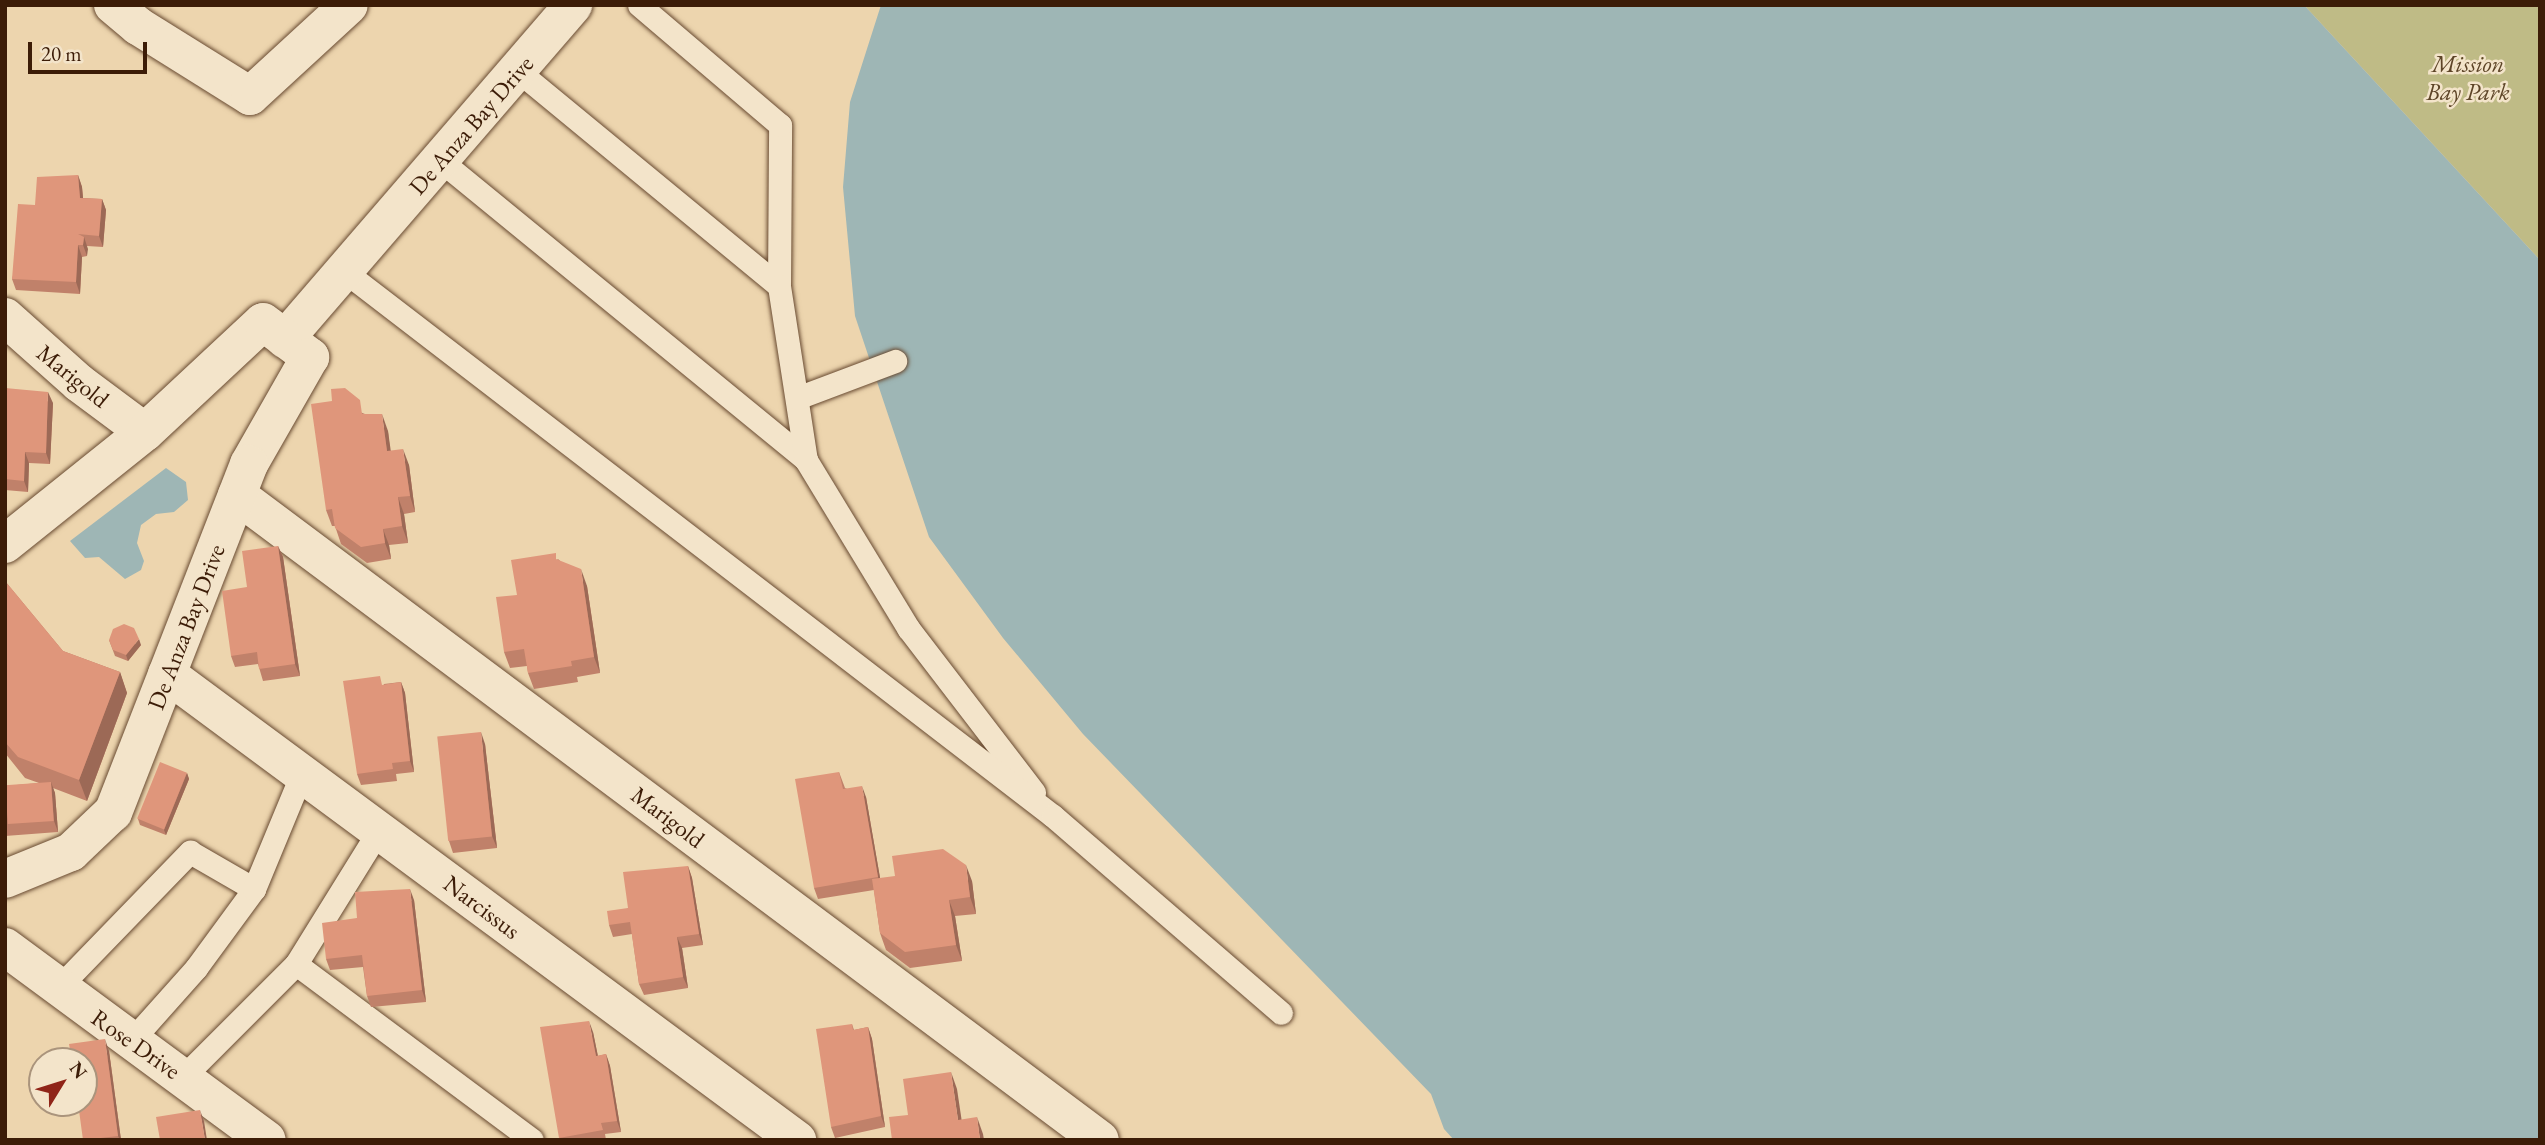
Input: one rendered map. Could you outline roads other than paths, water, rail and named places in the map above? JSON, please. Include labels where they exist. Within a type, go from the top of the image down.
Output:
[{"type":"street","points":[[113,5],[138,26],[250,96],[349,5]]},
{"type":"street","name":"De Anza Bay Drive","points":[[285,339],[573,5]]},
{"type":"street","name":"Marigold","points":[[5,317],[79,383],[145,432]]},
{"type":"street","name":"De Anza Bay Drive","points":[[5,544],[145,432],[263,322],[310,358],[249,464],[113,812],[71,852],[5,879]]},
{"type":"street","name":"Marigold","points":[[237,495],[1100,1140]]},
{"type":"street","name":"Narcissus","points":[[167,674],[797,1140]]},
{"type":"street","name":"Rose Drive","points":[[5,947],[267,1140]]},
{"type":"lane","points":[[639,5],[780,125],[779,286],[806,460]]},
{"type":"lane","points":[[518,71],[779,286]]},
{"type":"lane","points":[[441,161],[806,460],[908,628],[1053,816]]},
{"type":"lane","points":[[344,271],[1053,816],[1281,1013]]},
{"type":"lane","points":[[797,398],[895,361]]},
{"type":"lane","points":[[131,1041],[196,968],[254,889],[302,773]]},
{"type":"lane","points":[[183,1077],[296,964],[379,830]]},
{"type":"lane","points":[[58,988],[190,852],[254,889]]},
{"type":"lane","points":[[296,964],[532,1140]]},
{"type":"water","points":[[881,5],[2304,5],[2540,260],[2540,1140],[1454,1140],[1444,1129],[1431,1094],[1083,734],[1003,638],[929,537],[855,316],[843,187],[850,102]]},
{"type":"water","points":[[166,468],[186,482],[188,500],[174,512],[156,514],[141,525],[137,543],[144,561],[141,570],[125,579],[99,557],[85,558],[70,541]]},
{"type":"park label","name":"Mission Bay Park","points":[[2468,78]]}]
